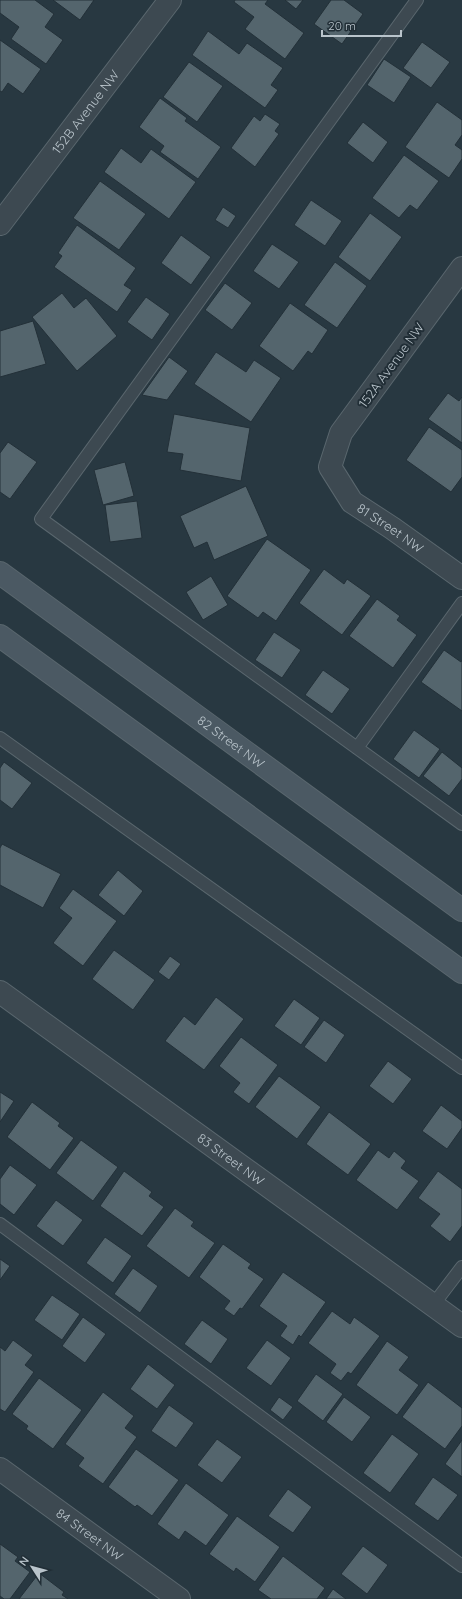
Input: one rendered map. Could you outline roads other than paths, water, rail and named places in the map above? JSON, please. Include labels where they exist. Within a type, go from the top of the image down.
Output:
[{"type":"main road","name":"82 Street NW","points":[[0,573],[462,910]]},
{"type":"main road","points":[[0,636],[462,972]]},
{"type":"street","name":"152B Avenue NW","points":[[0,224],[170,0]]},
{"type":"street","name":"152A Avenue NW","points":[[330,467],[341,433],[462,268]]},
{"type":"street","name":"81 Street NW","points":[[330,467],[352,502],[392,528],[462,578]]},
{"type":"street","name":"83 Street NW","points":[[0,992],[462,1326]]},
{"type":"street","name":"84 Street NW","points":[[0,1469],[178,1599]]},
{"type":"lane","points":[[417,0],[41,520],[462,824]]},
{"type":"lane","points":[[357,748],[462,603]]},
{"type":"lane","points":[[0,738],[462,1068]]},
{"type":"lane","points":[[0,1224],[462,1566]]},
{"type":"lane","points":[[433,1305],[462,1267]]}]
